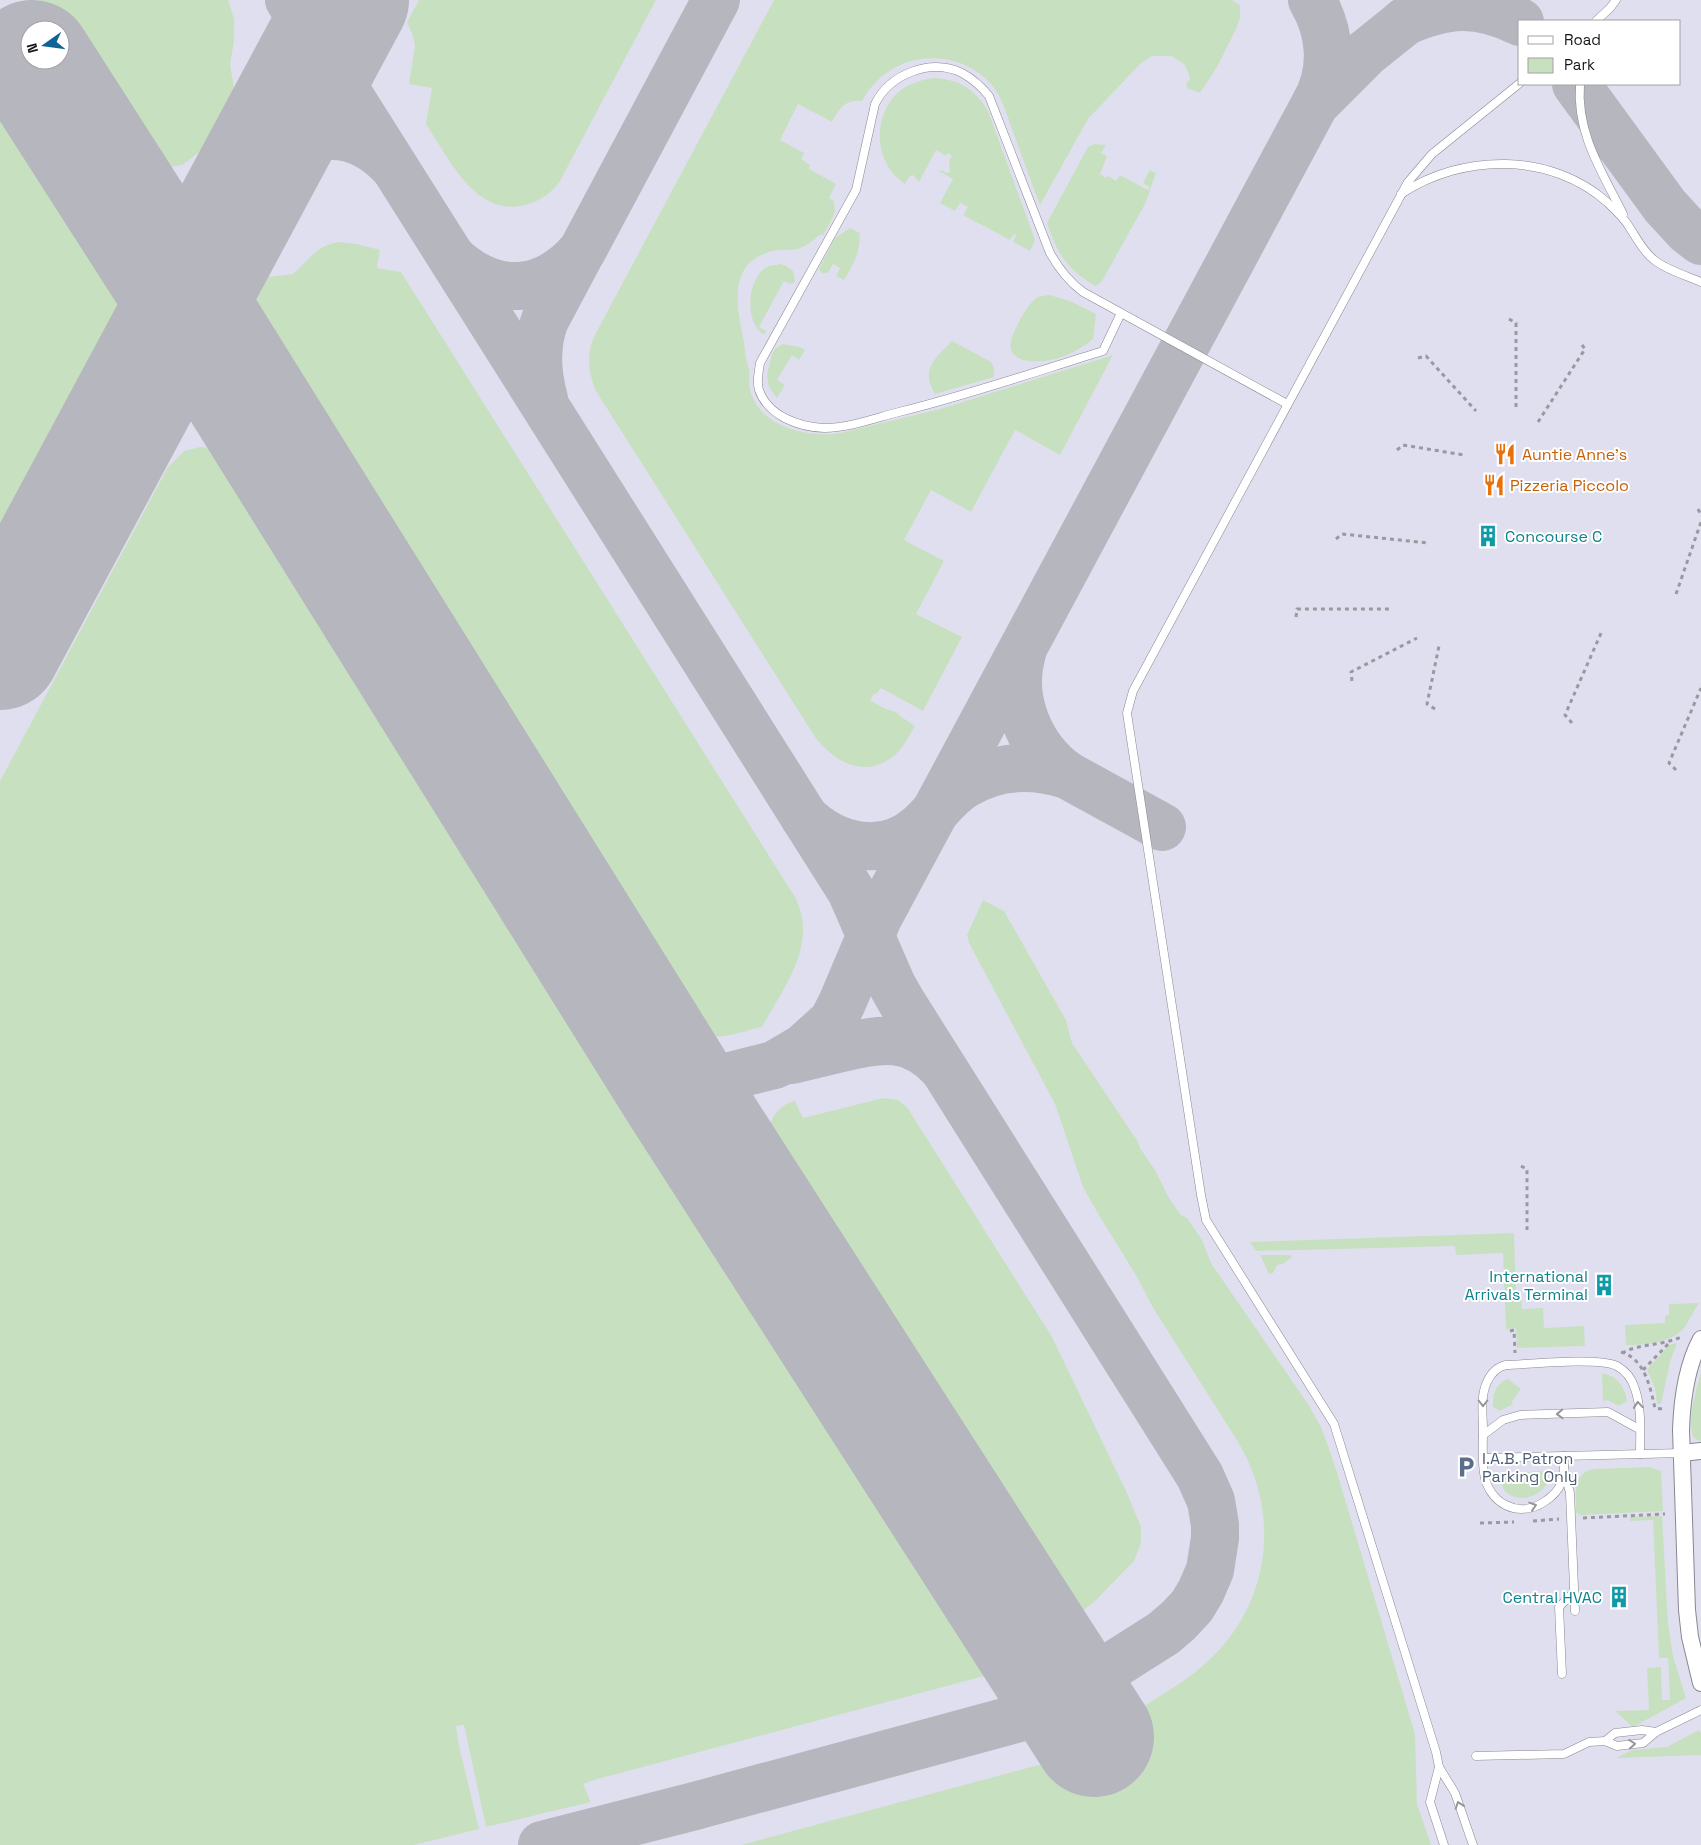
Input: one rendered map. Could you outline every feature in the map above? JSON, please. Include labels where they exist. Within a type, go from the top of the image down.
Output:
[{"type":"street","points":[[1701,1339],[1691,1363],[1682,1404],[1687,1610],[1692,1645],[1701,1683]]},
{"type":"street","points":[[1682,1453],[1701,1451]]},
{"type":"lane","points":[[1599,19],[1616,0]]},
{"type":"lane","points":[[1121,313],[1103,351],[938,402],[845,426],[825,428],[802,426],[794,423],[772,410],[764,400],[759,389],[760,364],[856,190],[874,104],[880,94],[894,81],[917,70],[937,68],[960,72],[979,84],[989,96],[1050,253],[1070,282],[1083,292],[1288,404]]},
{"type":"lane","points":[[1473,1845],[1455,1793],[1439,1767],[1436,1752],[1334,1424],[1206,1220],[1200,1195],[1128,719],[1128,706],[1133,691],[1408,182],[1432,154],[1518,85]]},
{"type":"lane","points":[[1580,85],[1581,114],[1590,149],[1628,225]]},
{"type":"lane","points":[[1400,196],[1422,182],[1453,170],[1484,165],[1521,164],[1558,173],[1597,194],[1622,217],[1654,261],[1701,282]]},
{"type":"lane","points":[[1565,1474],[1558,1489],[1545,1502],[1528,1509],[1514,1509],[1503,1505],[1494,1496],[1486,1481],[1482,1395],[1487,1380],[1496,1369],[1506,1365],[1599,1362],[1616,1365],[1628,1375],[1635,1388],[1640,1428],[1640,1454]]},
{"type":"lane","points":[[1483,1435],[1503,1420],[1520,1415],[1608,1412],[1640,1428]]},
{"type":"lane","points":[[1484,1458],[1682,1453]]},
{"type":"lane","points":[[1564,1456],[1565,1474],[1570,1493],[1575,1611]]},
{"type":"lane","points":[[1562,1674],[1559,1607],[1574,1592]]},
{"type":"lane","points":[[1476,1756],[1564,1754],[1589,1742],[1605,1741],[1617,1746],[1643,1743],[1656,1732],[1701,1710]]},
{"type":"lane","points":[[1605,1741],[1615,1733],[1642,1730],[1656,1732]]},
{"type":"lane","points":[[1439,1767],[1430,1802],[1444,1845]]},
{"type":"path","points":[[1509,318],[1516,323],[1516,411]]},
{"type":"path","points":[[1538,422],[1585,349],[1580,342]]},
{"type":"path","points":[[1418,358],[1426,356],[1476,412]]},
{"type":"path","points":[[1397,450],[1403,445],[1464,455]]},
{"type":"path","points":[[1698,509],[1701,515]]},
{"type":"path","points":[[1676,594],[1701,522]]},
{"type":"path","points":[[1336,539],[1342,534],[1428,543]]},
{"type":"path","points":[[1296,617],[1297,609],[1389,609]]},
{"type":"path","points":[[1572,722],[1564,715],[1602,631]]},
{"type":"path","points":[[1352,681],[1350,672],[1417,638]]},
{"type":"path","points":[[1435,709],[1427,704],[1439,646]]},
{"type":"path","points":[[1676,770],[1669,764],[1701,688]]},
{"type":"path","points":[[1520,1166],[1527,1169],[1527,1230]]},
{"type":"path","points":[[1622,1353],[1634,1348],[1671,1341],[1683,1336]]},
{"type":"path","points":[[1644,1370],[1671,1341]]},
{"type":"shaded area","points":[[0,0],[1701,0],[1701,1845],[0,1845]]},
{"type":"green space","points":[[39,0],[228,0],[234,19],[234,41],[230,64],[234,88],[201,151],[182,165],[177,166],[162,167],[143,160],[70,48],[70,20],[52,20]]},
{"type":"green space","points":[[419,0],[656,0],[560,181],[549,193],[536,201],[526,205],[508,207],[492,203],[478,194],[466,182],[454,168],[426,124],[432,88],[409,84],[415,46],[407,22]]},
{"type":"green space","points":[[774,0],[1232,0],[1240,5],[1240,18],[1237,27],[1217,67],[1200,93],[1187,88],[1186,84],[1190,79],[1184,64],[1171,56],[1152,56],[1140,64],[1088,119],[1040,205],[998,94],[992,85],[975,70],[955,61],[933,58],[903,64],[880,78],[862,101],[847,103],[843,106],[832,122],[798,104],[780,140],[804,153],[801,159],[810,165],[809,169],[836,184],[829,198],[834,201],[835,211],[823,235],[819,235],[809,244],[800,248],[765,253],[756,258],[746,267],[739,283],[738,311],[749,369],[750,390],[757,405],[765,415],[788,428],[801,432],[815,434],[840,433],[940,409],[1113,355],[1060,455],[1015,430],[971,512],[931,490],[904,540],[944,561],[916,614],[962,637],[923,711],[881,688],[870,700],[885,709],[896,712],[915,726],[898,752],[887,761],[876,766],[854,766],[843,761],[823,747],[815,737],[596,391],[589,368],[589,353],[593,338]]},
{"type":"green space","points":[[933,78],[951,80],[972,91],[988,111],[1035,240],[1030,251],[1013,242],[1016,235],[1014,234],[1010,240],[963,215],[968,207],[960,203],[955,211],[940,203],[953,179],[939,171],[950,172],[949,160],[952,156],[948,153],[946,156],[936,150],[919,182],[913,175],[909,177],[905,184],[894,175],[887,164],[880,138],[884,112],[891,100],[908,85]]},
{"type":"green space","points":[[0,91],[127,290],[0,526]]},
{"type":"green space","points":[[1095,144],[1106,145],[1101,153],[1107,156],[1100,174],[1106,178],[1108,176],[1116,181],[1120,175],[1148,190],[1150,187],[1143,183],[1150,170],[1156,173],[1145,204],[1102,281],[1096,286],[1078,274],[1064,260],[1047,223],[1088,147]]},
{"type":"green space","points":[[850,228],[860,233],[859,247],[856,258],[844,280],[836,276],[840,268],[833,264],[828,273],[822,273],[819,269],[835,238]]},
{"type":"green space","points":[[340,242],[380,250],[377,268],[401,272],[795,897],[801,914],[803,931],[801,948],[796,964],[762,1027],[725,1036],[708,1036],[691,1028],[254,338],[251,321],[252,314],[268,277],[293,274],[319,250],[332,243]]},
{"type":"green space","points":[[780,264],[793,271],[795,282],[790,284],[784,281],[759,327],[766,331],[764,335],[753,321],[751,312],[750,302],[754,282],[765,268]]},
{"type":"green space","points":[[1044,295],[1072,302],[1096,314],[1093,339],[1067,355],[1045,361],[1028,361],[1015,356],[1011,350],[1012,338],[1023,315],[1035,299]]},
{"type":"green space","points":[[952,341],[991,362],[994,368],[994,377],[935,394],[931,385],[929,371],[935,359]]},
{"type":"green space","points":[[783,344],[797,346],[805,350],[799,360],[792,355],[777,380],[785,385],[777,398],[769,387],[767,375],[772,354],[776,348]]},
{"type":"green space","points":[[200,447],[220,452],[236,463],[982,1639],[989,1656],[988,1675],[594,1780],[583,1784],[591,1802],[486,1827],[464,1725],[456,1726],[479,1829],[414,1845],[0,1845],[0,781],[168,467],[184,451]]},
{"type":"green space","points":[[983,900],[1004,911],[1066,1020],[1072,1043],[1138,1142],[1169,1198],[1180,1214],[1187,1218],[1202,1240],[1211,1263],[1308,1404],[1322,1429],[1336,1469],[1415,1734],[1417,1804],[1431,1845],[741,1845],[1059,1758],[1170,1690],[1206,1663],[1228,1640],[1244,1615],[1256,1587],[1262,1558],[1264,1529],[1261,1499],[1252,1470],[1238,1442],[1152,1306],[1137,1277],[1083,1187],[1055,1104],[969,943],[967,935]]},
{"type":"green space","points":[[883,1098],[898,1100],[907,1107],[1052,1337],[1127,1493],[1141,1527],[1141,1543],[1134,1561],[1094,1602],[1067,1622],[770,1153],[768,1137],[771,1121],[780,1108],[787,1104],[795,1101],[803,1118]]},
{"type":"green space","points":[[1514,1233],[1516,1296],[1521,1296],[1522,1309],[1543,1308],[1544,1328],[1584,1326],[1585,1346],[1517,1348],[1516,1328],[1506,1329],[1503,1253],[1456,1255],[1455,1246],[1256,1251],[1250,1242]]},
{"type":"green space","points":[[1260,1255],[1290,1255],[1292,1257],[1283,1264],[1277,1265],[1273,1273],[1269,1274]]},
{"type":"green space","points":[[1699,1303],[1685,1327],[1673,1337],[1650,1344],[1626,1345],[1625,1325],[1665,1323],[1665,1316],[1669,1315],[1669,1304]]},
{"type":"green space","points":[[1677,1343],[1670,1362],[1661,1404],[1657,1404],[1655,1388],[1647,1370],[1669,1345]]},
{"type":"green space","points":[[1602,1373],[1619,1382],[1627,1401],[1619,1406],[1607,1400],[1603,1401]]},
{"type":"green space","points":[[1701,1373],[1700,1441],[1694,1438],[1691,1415]]},
{"type":"green space","points":[[1508,1379],[1521,1389],[1512,1401],[1513,1404],[1500,1411],[1493,1407],[1494,1394],[1500,1384]]},
{"type":"green space","points":[[1649,1467],[1661,1471],[1663,1511],[1581,1515],[1576,1513],[1576,1485],[1579,1478],[1586,1471]]},
{"type":"green space","points":[[1542,1471],[1547,1475],[1549,1481],[1541,1491],[1531,1496],[1513,1497],[1503,1487],[1503,1481],[1507,1474]]},
{"type":"green space","points":[[1662,1516],[1668,1624],[1673,1656],[1686,1698],[1633,1727],[1615,1711],[1649,1710],[1647,1668],[1661,1667],[1662,1700],[1670,1700],[1668,1658],[1659,1658],[1653,1520],[1630,1521],[1630,1517]]},
{"type":"green space","points":[[1699,1730],[1701,1733],[1701,1755],[1616,1758],[1632,1750],[1667,1747]]},
{"type":"taxiway","points":[[289,0],[851,891],[892,985],[901,1001],[1200,1476],[1211,1501],[1215,1525],[1210,1570],[1192,1606],[1179,1620],[1164,1633],[1038,1713],[691,1807],[542,1845]]},
{"type":"taxiway","points":[[344,85],[337,62],[338,41],[340,31],[354,0]]},
{"type":"taxiway","points":[[452,258],[468,271],[485,280],[502,285],[519,286],[536,283],[552,276],[567,266],[582,251],[716,0]]},
{"type":"taxiway","points":[[1312,0],[1323,25],[1328,52],[1325,78],[1315,104]]},
{"type":"taxiway","points":[[774,1065],[803,1048],[833,1021],[878,918],[1315,104],[1366,53],[1432,0]]},
{"type":"taxiway","points":[[1404,22],[1434,11],[1462,7],[1490,10],[1518,21]]},
{"type":"taxiway","points":[[254,170],[305,73],[307,46],[300,19]]},
{"type":"taxiway","points":[[1577,85],[1665,206],[1688,231],[1701,241]]},
{"type":"taxiway","points":[[200,278],[211,267],[257,182],[275,158],[286,149],[299,142],[314,138],[332,136],[349,138],[372,148],[392,165]]},
{"type":"taxiway","points":[[544,399],[538,360],[542,330],[545,320],[579,256]]},
{"type":"taxiway","points":[[1022,653],[1018,687],[1025,721],[1042,751],[1067,775]]},
{"type":"taxiway","points":[[804,817],[817,828],[845,842],[861,846],[891,843],[906,837],[920,827],[952,794],[976,778],[1001,770],[1027,768],[1054,771],[1067,775],[1162,827]]},
{"type":"taxiway","points":[[792,1060],[870,1042],[895,1041],[919,1049],[942,1067]]},
{"type":"taxiway","points":[[678,1089],[774,1065],[804,1052]]},
{"type":"runway","points":[[0,650],[349,0]]},
{"type":"runway","points":[[38,70],[187,302],[678,1089],[1094,1737]]},
{"type":"place","name":"Auntie Anne's","points":[[1505,454]]},
{"type":"place","name":"Pizzeria Piccolo","points":[[1494,485]]},
{"type":"place","name":"Concourse C","points":[[1488,536]]},
{"type":"place","name":"International Arrivals Terminal","points":[[1604,1285]]},
{"type":"place","name":"I.A.B. Patron Parking Only","points":[[1466,1467]]},
{"type":"place","name":"Central HVAC","points":[[1619,1597]]}]
